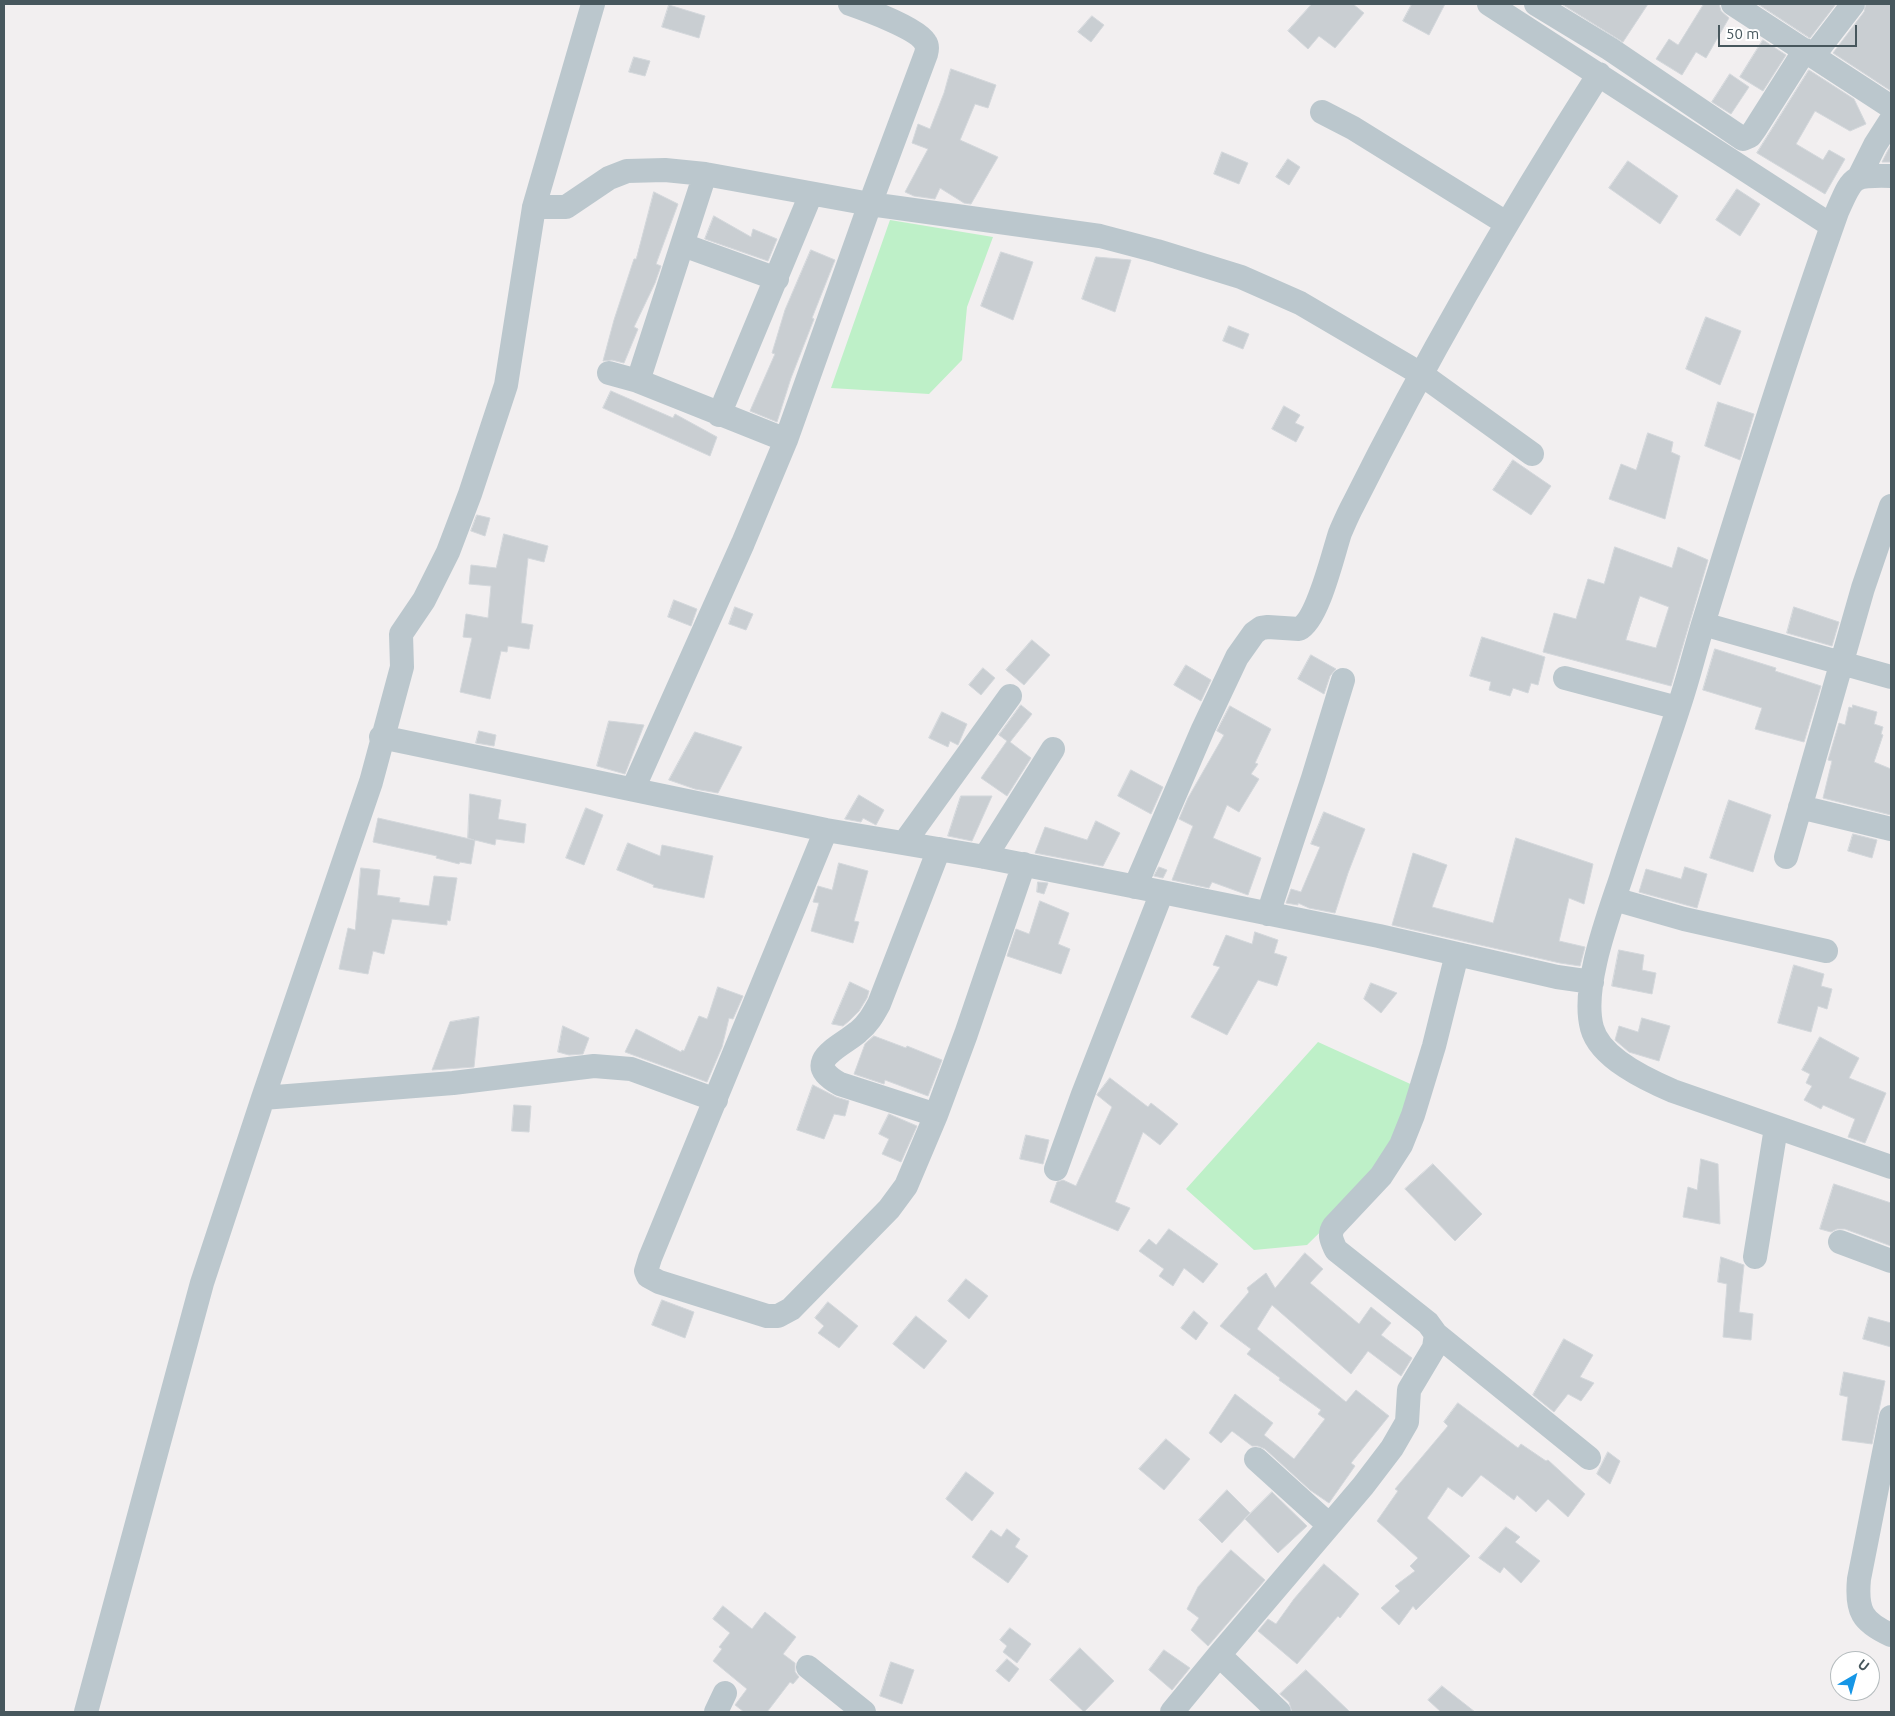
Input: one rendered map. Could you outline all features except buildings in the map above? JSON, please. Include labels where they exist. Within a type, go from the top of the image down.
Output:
[{"type":"street","points":[[86,1712],[202,1283],[371,782],[381,737],[402,667],[401,634],[424,600],[448,552],[470,494],[506,385],[534,207],[593,4]]},
{"type":"street","points":[[633,789],[786,440],[927,47],[921,37],[905,27],[850,4]]},
{"type":"street","points":[[1489,4],[1832,226]]},
{"type":"street","points":[[1536,4],[1610,49],[1743,139],[1750,136],[1809,53],[1853,4]]},
{"type":"street","points":[[1733,4],[1891,108]]},
{"type":"street","points":[[1135,887],[1199,738],[1238,657],[1257,630],[1268,627],[1299,629],[1308,622],[1318,604],[1341,531],[1351,508],[1421,374],[1506,223],[1599,74]]},
{"type":"street","points":[[1322,112],[1353,128],[1506,223]]},
{"type":"street","points":[[1891,120],[1859,177],[1848,188],[1832,226],[1778,386],[1678,708],[1614,899],[1599,949],[1592,982],[1589,1010],[1592,1029],[1598,1040],[1612,1056],[1632,1072],[1673,1092],[1891,1167]]},
{"type":"street","points":[[534,207],[566,207],[609,178],[627,171],[666,170],[705,174],[870,204],[1100,236],[1157,251],[1241,277],[1300,303],[1421,374],[1532,454]]},
{"type":"street","points":[[638,382],[705,174]]},
{"type":"street","points":[[1859,177],[1891,176]]},
{"type":"street","points":[[719,415],[811,194]]},
{"type":"street","points":[[683,245],[777,279]]},
{"type":"street","points":[[609,373],[638,382],[786,440]]},
{"type":"street","points":[[1786,857],[1842,662],[1884,548],[1891,506]]},
{"type":"street","points":[[1703,624],[1891,677]]},
{"type":"street","points":[[1565,678],[1678,708]]},
{"type":"street","points":[[1268,914],[1343,680]]},
{"type":"street","points":[[904,843],[1010,696]]},
{"type":"street","points":[[381,737],[826,830],[1024,864],[1379,936],[1557,977],[1592,982]]},
{"type":"street","points":[[985,857],[1053,749]]},
{"type":"street","points":[[1800,807],[1891,829]]},
{"type":"street","points":[[826,830],[650,1258],[647,1274],[659,1282],[767,1316],[778,1316],[791,1309],[889,1209],[906,1186],[936,1115],[969,1025],[1024,864]]},
{"type":"street","points":[[936,1115],[840,1084],[829,1078],[824,1072],[823,1064],[829,1053],[864,1027],[879,1004],[939,849]]},
{"type":"street","points":[[1056,1169],[1086,1086],[1162,892]]},
{"type":"street","points":[[1614,899],[1684,918],[1826,951]]},
{"type":"street","points":[[1457,954],[1434,1046],[1413,1115],[1401,1145],[1382,1176],[1334,1226],[1330,1234],[1331,1239],[1336,1250],[1428,1323],[1436,1334],[1589,1458]]},
{"type":"street","points":[[263,1098],[453,1083],[594,1066],[632,1069],[716,1100]]},
{"type":"street","points":[[1755,1258],[1776,1128]]},
{"type":"street","points":[[1840,1242],[1891,1261]]},
{"type":"street","points":[[1172,1712],[1363,1486],[1400,1435],[1406,1422],[1409,1390],[1434,1348],[1436,1334]]},
{"type":"street","points":[[1891,1417],[1859,1580],[1858,1598],[1864,1618],[1872,1626],[1891,1635]]},
{"type":"street","points":[[1256,1459],[1329,1525]]},
{"type":"street","points":[[1219,1655],[1280,1712]]},
{"type":"street","points":[[808,1667],[864,1712]]},
{"type":"green space","points":[[890,220],[993,237],[967,307],[962,360],[929,394],[831,388]]},
{"type":"green space","points":[[1318,1042],[1417,1087],[1392,1145],[1364,1189],[1307,1245],[1254,1250],[1186,1189]]}]
